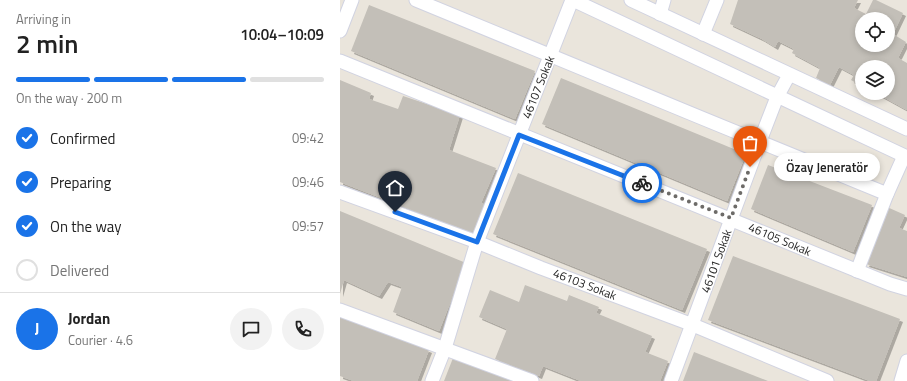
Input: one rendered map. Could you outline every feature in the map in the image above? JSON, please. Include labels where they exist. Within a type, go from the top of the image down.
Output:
[{"type":"street","points":[[340,30],[352,0]]},
{"type":"street","points":[[416,0],[887,194]]},
{"type":"street","points":[[573,0],[777,97],[906,156],[887,194],[857,271]]},
{"type":"street","name":"46107 Sokak","points":[[432,381],[445,348],[477,242],[573,0]]},
{"type":"street","points":[[631,0],[907,129]]},
{"type":"street","points":[[660,14],[664,0]]},
{"type":"street","points":[[703,34],[717,0]]},
{"type":"street","name":"46105 Sokak","points":[[340,61],[519,135],[731,218],[857,271],[907,289]]},
{"type":"street","name":"46101 Sokak","points":[[671,381],[760,141],[777,97],[789,75]]},
{"type":"street","name":"46103 Sokak","points":[[340,192],[477,242],[541,268],[693,325],[827,381]]},
{"type":"street","points":[[340,310],[532,381]]},
{"type":"street","points":[[901,381],[907,361]]},
{"type":"building","points":[[738,0],[858,0],[854,8],[862,12],[855,12],[855,52],[895,52],[895,35],[906,42],[898,58],[907,63],[907,110],[889,100],[895,100],[895,60],[855,60],[855,82],[851,80],[854,75],[839,67],[830,85],[816,78],[820,68],[792,53],[794,49],[778,41],[775,47],[762,39],[730,24]]},
{"type":"building","points":[[873,0],[876,0],[903,13],[895,30],[895,12],[867,12]]},
{"type":"building","points":[[369,5],[535,71],[515,119],[351,51]]},
{"type":"building","points":[[561,78],[746,154],[727,201],[542,124]]},
{"type":"building","points":[[340,80],[371,93],[369,99],[398,109],[403,96],[460,115],[449,150],[496,168],[481,203],[486,205],[474,234],[340,182]]},
{"type":"building","points":[[768,165],[872,205],[853,252],[751,209]]},
{"type":"building","points":[[518,173],[707,249],[682,310],[493,234]]},
{"type":"building","points":[[887,207],[905,215],[899,228],[907,231],[907,277],[866,264]]},
{"type":"building","points":[[340,211],[466,263],[439,331],[393,312],[402,287],[388,282],[379,296],[344,280],[340,294]]},
{"type":"building","points":[[733,256],[900,319],[876,381],[870,381],[708,320]]},
{"type":"building","points":[[525,285],[567,301],[569,295],[599,307],[596,313],[652,336],[645,352],[668,361],[660,381],[581,381],[543,366],[539,376],[495,359],[507,329],[479,317],[490,290],[519,302]]},
{"type":"building","points":[[340,316],[429,350],[417,381],[354,381],[340,376]]},
{"type":"building","points":[[694,352],[768,381],[683,381]]},
{"type":"building","points":[[453,358],[512,381],[444,381]]},
{"type":"way so far","points":[[642,183],[731,218],[750,167]]},
{"type":"place","name":"Özay Jeneratör","points":[[750,167]]},
{"type":"route","points":[[395,212],[477,242],[519,135],[642,183]]}]
